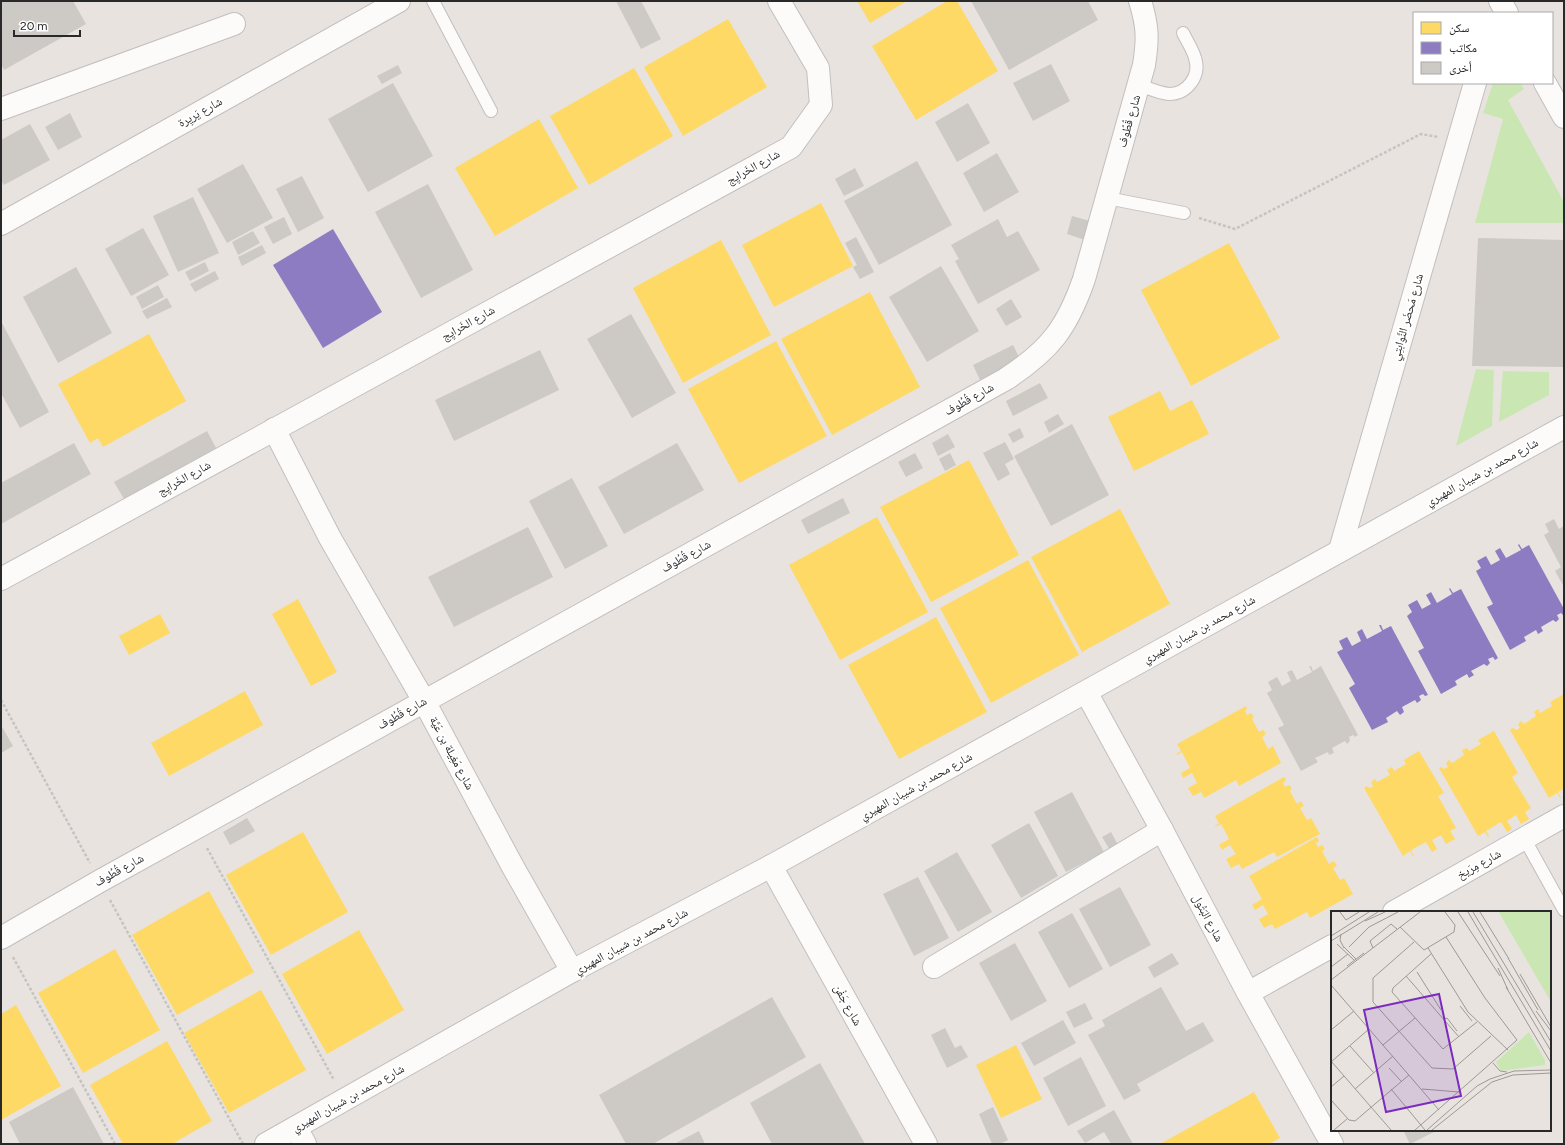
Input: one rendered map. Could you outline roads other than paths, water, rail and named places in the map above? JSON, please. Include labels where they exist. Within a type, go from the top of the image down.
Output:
[{"type":"street","name":"شارع يَريِرة","points":[[1,224],[378,6],[399,1]]},
{"type":"street","name":"شارع الخَرايِج","points":[[1,579],[791,147],[821,105],[818,68],[779,1]]},
{"type":"street","name":"شارع قُطُوف","points":[[2,937],[100,881],[999,383],[1028,365],[1047,347],[1063,326],[1075,303],[1107,198],[1144,65],[1148,43],[1146,20],[1140,1]]},
{"type":"street","points":[[1496,12],[1499,1]]},
{"type":"street","points":[[1499,1],[1506,12]]},
{"type":"street","points":[[1,109],[234,24]]},
{"type":"street","name":"شارع مَحضَر النَّوابتِي","points":[[1340,550],[1475,84]]},
{"type":"street","points":[[1546,84],[1564,117]]},
{"type":"street","name":"شارع محمد بن شيبان المهيري","points":[[266,1144],[300,1136],[344,1100],[572,971],[771,866],[1564,427]]},
{"type":"street","name":"شارع مَغِيلة بن عَيَّة","points":[[274,429],[330,538],[424,701],[513,867],[572,971]]},
{"type":"street","name":"شارع البَتُول","points":[[1086,692],[1162,830],[1248,993],[1332,1144]]},
{"type":"street","name":"شارع مِرَيخ","points":[[1396,911],[1564,816]]},
{"type":"street","points":[[934,967],[1162,830]]},
{"type":"street","name":"شارع جَفْن","points":[[771,866],[926,1144]]},
{"type":"street","points":[[1248,993],[1331,947]]},
{"type":"lane","points":[[433,1],[491,111]]},
{"type":"lane","points":[[1139,85],[1166,94],[1176,94],[1193,81],[1197,65],[1195,57],[1183,33]]},
{"type":"lane","points":[[1107,198],[1184,213]]},
{"type":"lane","points":[[1524,838],[1564,910]]}]
